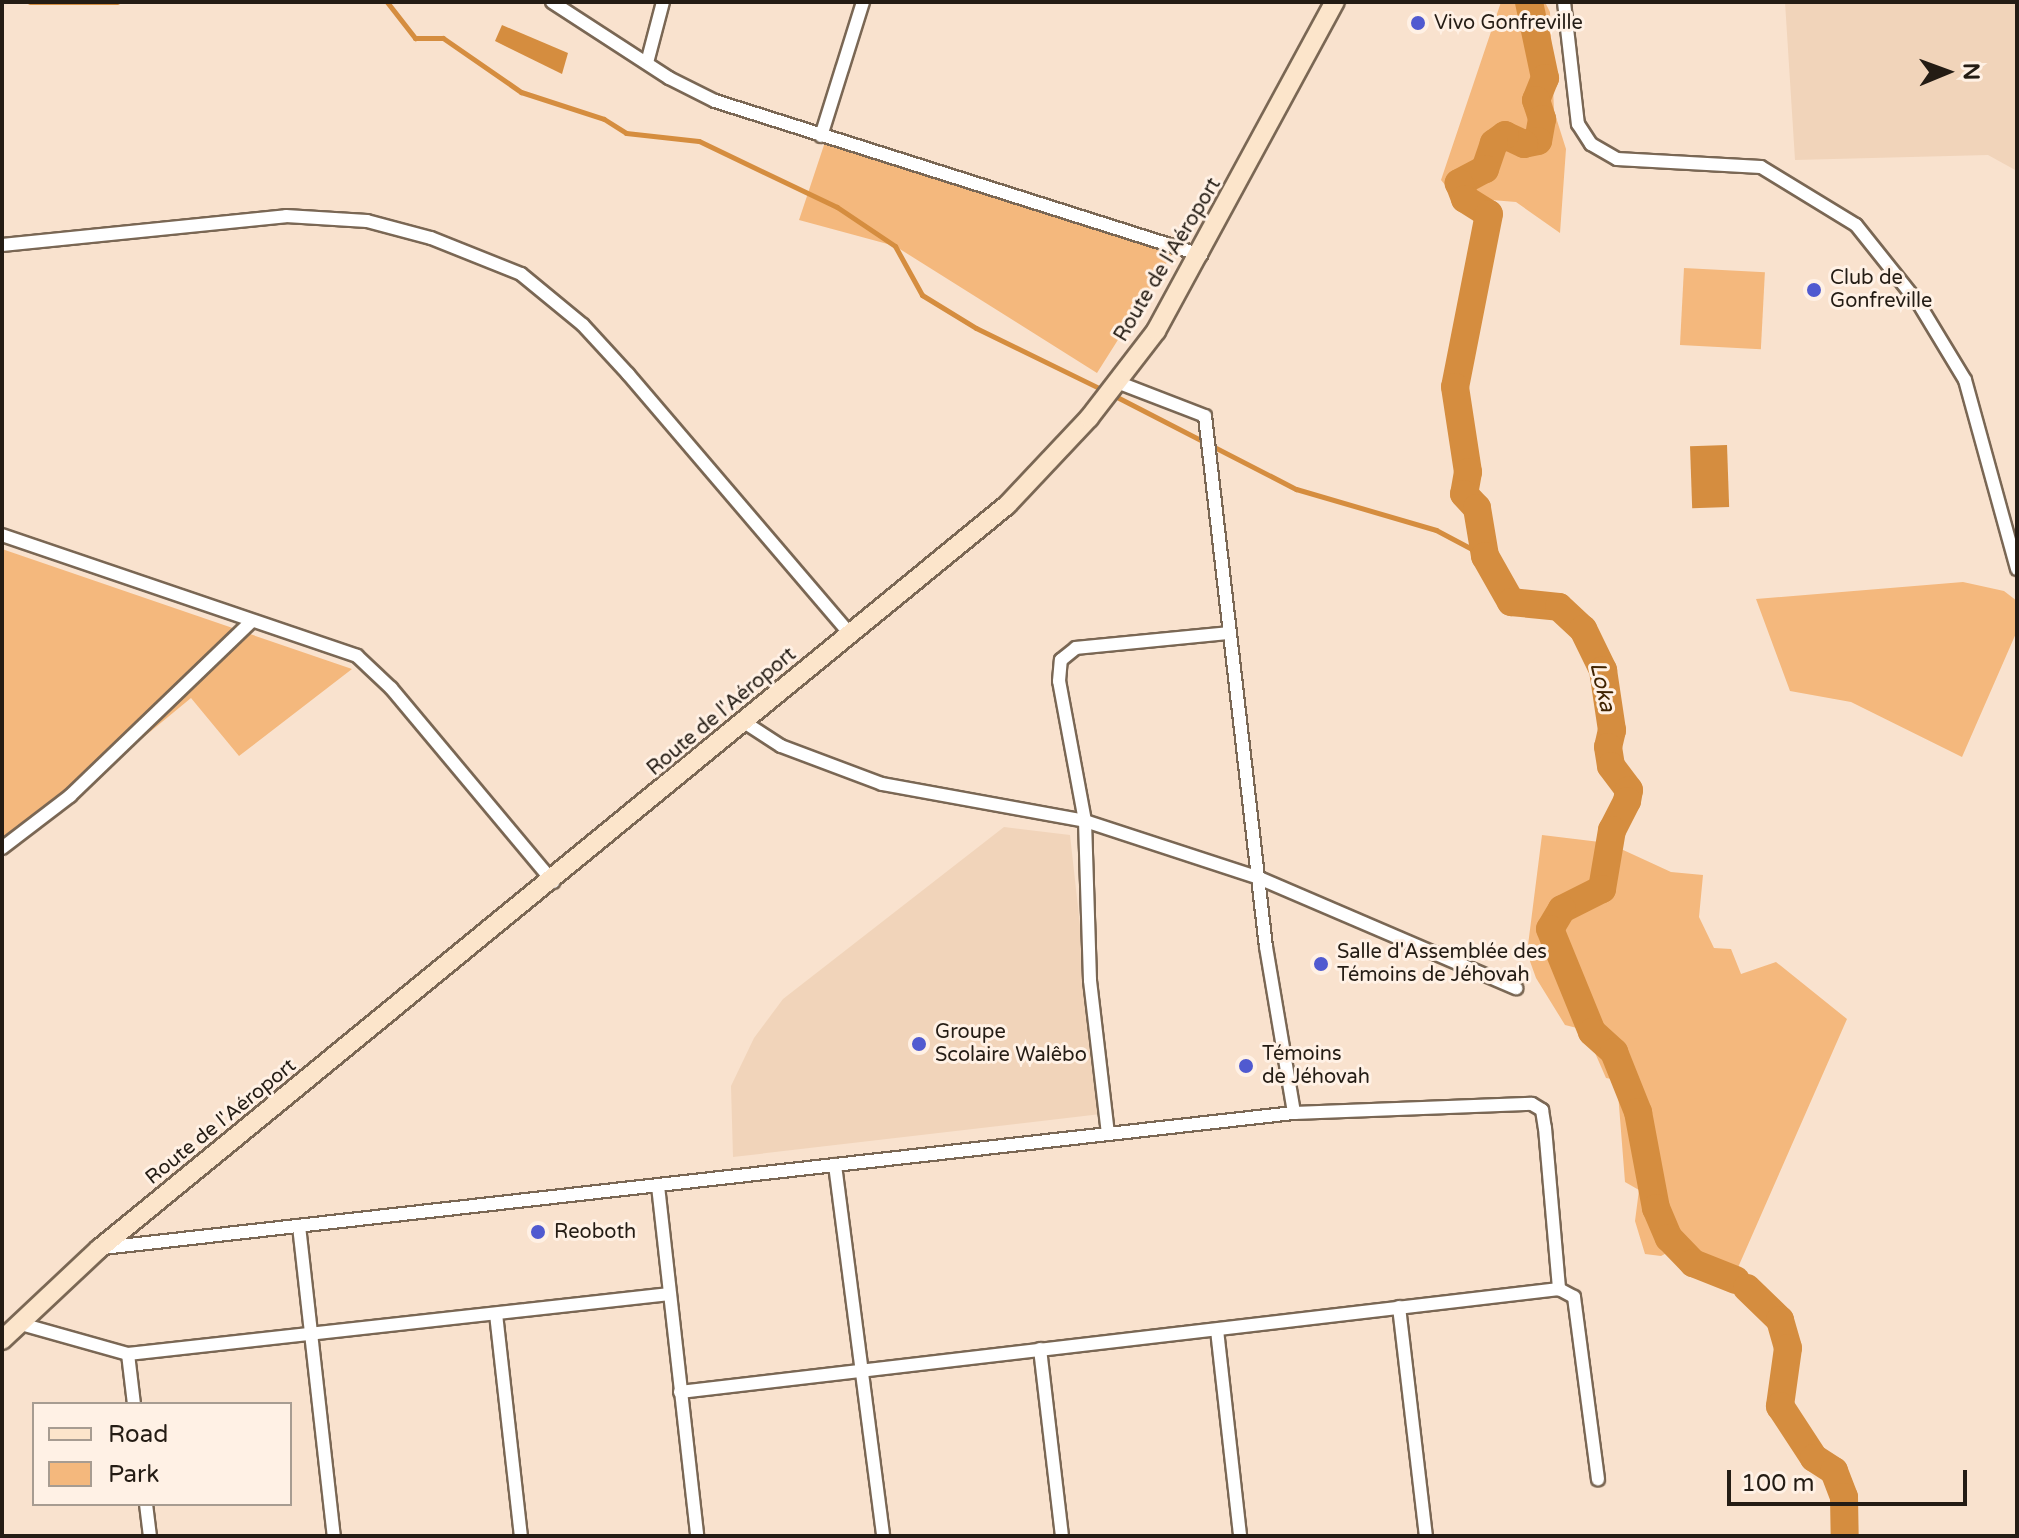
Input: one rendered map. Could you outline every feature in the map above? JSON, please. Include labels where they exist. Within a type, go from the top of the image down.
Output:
[{"type":"main road","name":"Route de l'Aéroport","points":[[2,1340],[99,1249],[553,882],[1007,505],[1117,382],[1156,331],[1201,255],[1335,2]]},
{"type":"street","points":[[552,2],[648,59],[669,78],[715,101],[1201,255]]},
{"type":"street","points":[[648,59],[663,2]]},
{"type":"street","points":[[821,136],[863,2]]},
{"type":"street","points":[[1564,2],[1578,124],[1591,144],[1617,159],[1761,167],[1856,225],[1919,304],[1965,380],[2017,569]]},
{"type":"street","points":[[2,245],[286,216],[367,221],[431,238],[521,274],[583,325],[628,374],[850,634]]},
{"type":"street","points":[[1117,382],[1205,416],[1259,878],[1294,1113]]},
{"type":"street","points":[[2,535],[357,656],[391,688],[553,882]]},
{"type":"street","points":[[2,848],[70,796],[252,621]]},
{"type":"street","points":[[1108,1134],[1090,980],[1085,821],[1059,681],[1061,660],[1076,648],[1229,633]]},
{"type":"street","points":[[744,722],[781,746],[882,784],[1085,821],[1259,878],[1516,988]]},
{"type":"street","points":[[99,1249],[1294,1113],[1532,1104],[1542,1110],[1559,1289]]},
{"type":"street","points":[[835,1165],[883,1536]]},
{"type":"street","points":[[658,1186],[697,1536]]},
{"type":"street","points":[[299,1226],[334,1536]]},
{"type":"street","points":[[680,1392],[1559,1289],[1574,1297],[1598,1479]]},
{"type":"street","points":[[21,1324],[128,1354],[670,1294]]},
{"type":"street","points":[[1399,1307],[1426,1536]]},
{"type":"street","points":[[496,1314],[521,1536]]},
{"type":"street","points":[[1217,1330],[1240,1536]]},
{"type":"street","points":[[1040,1349],[1062,1536]]},
{"type":"street","points":[[128,1354],[134,1402]]},
{"type":"street","points":[[146,1506],[150,1536]]},
{"type":"shaded area","points":[[1785,2],[2017,2],[2017,171],[1988,155],[1795,160]]},
{"type":"shaded area","points":[[502,25],[568,53],[562,74],[495,41]]},
{"type":"shaded area","points":[[1727,445],[1729,507],[1692,508],[1690,446]]},
{"type":"shaded area","points":[[1004,827],[1070,835],[1101,1114],[733,1157],[731,1086],[754,1038],[783,999]]},
{"type":"green space","points":[[1501,2],[1545,2],[1550,12],[1554,111],[1566,149],[1560,233],[1516,202],[1455,197],[1441,180]]},
{"type":"green space","points":[[827,136],[1176,248],[1097,373],[895,246],[799,220]]},
{"type":"green space","points":[[1684,268],[1765,272],[1761,349],[1680,345]]},
{"type":"green space","points":[[2,549],[352,669],[239,756],[191,698],[2,854]]},
{"type":"green space","points":[[1963,582],[2004,591],[2017,601],[2017,631],[1962,757],[1851,702],[1790,691],[1756,599]]},
{"type":"green space","points":[[1542,835],[1608,843],[1671,872],[1703,875],[1699,917],[1714,948],[1731,949],[1741,974],[1776,962],[1847,1019],[1736,1272],[1678,1247],[1661,1256],[1645,1254],[1635,1221],[1639,1190],[1625,1182],[1617,1080],[1606,1078],[1585,1030],[1565,1025],[1536,978],[1527,953]]},
{"type":"waterway","points":[[30,2],[117,2]]},
{"type":"waterway","points":[[387,2],[415,38],[443,38],[521,92],[604,119],[626,133],[699,141],[837,207],[895,246],[922,295],[976,328],[1105,391]]},
{"type":"waterway","name":"Loka","points":[[1529,2],[1545,78],[1536,100],[1542,119],[1538,141],[1524,144],[1505,135],[1494,143],[1485,169],[1459,183],[1465,199],[1489,214],[1455,387],[1468,472],[1464,494],[1477,508],[1485,556],[1511,602],[1559,607],[1583,629],[1603,670],[1612,730],[1608,747],[1611,766],[1629,790],[1627,801],[1612,830],[1602,889],[1562,909],[1550,929],[1592,1032],[1614,1052],[1638,1112],[1656,1208],[1669,1238],[1693,1263],[1736,1280]]},
{"type":"waterway","points":[[1113,395],[1296,489],[1436,530],[1485,556]]},
{"type":"waterway","name":"Loka","points":[[1747,1288],[1780,1320],[1788,1348],[1780,1406],[1814,1458],[1834,1471],[1844,1497],[1845,1536]]},
{"type":"place","name":"Vivo Gonfreville","points":[[1418,23]]},
{"type":"place","name":"Club de Gonfreville","points":[[1814,290]]},
{"type":"place","name":"Salle d'Assemblée des Témoins de Jéhovah","points":[[1321,964]]},
{"type":"place","name":"Groupe Scolaire Walêbo","points":[[919,1044]]},
{"type":"place","name":"Témoins de Jéhovah","points":[[1246,1066]]},
{"type":"place","name":"Reoboth","points":[[538,1232]]}]
